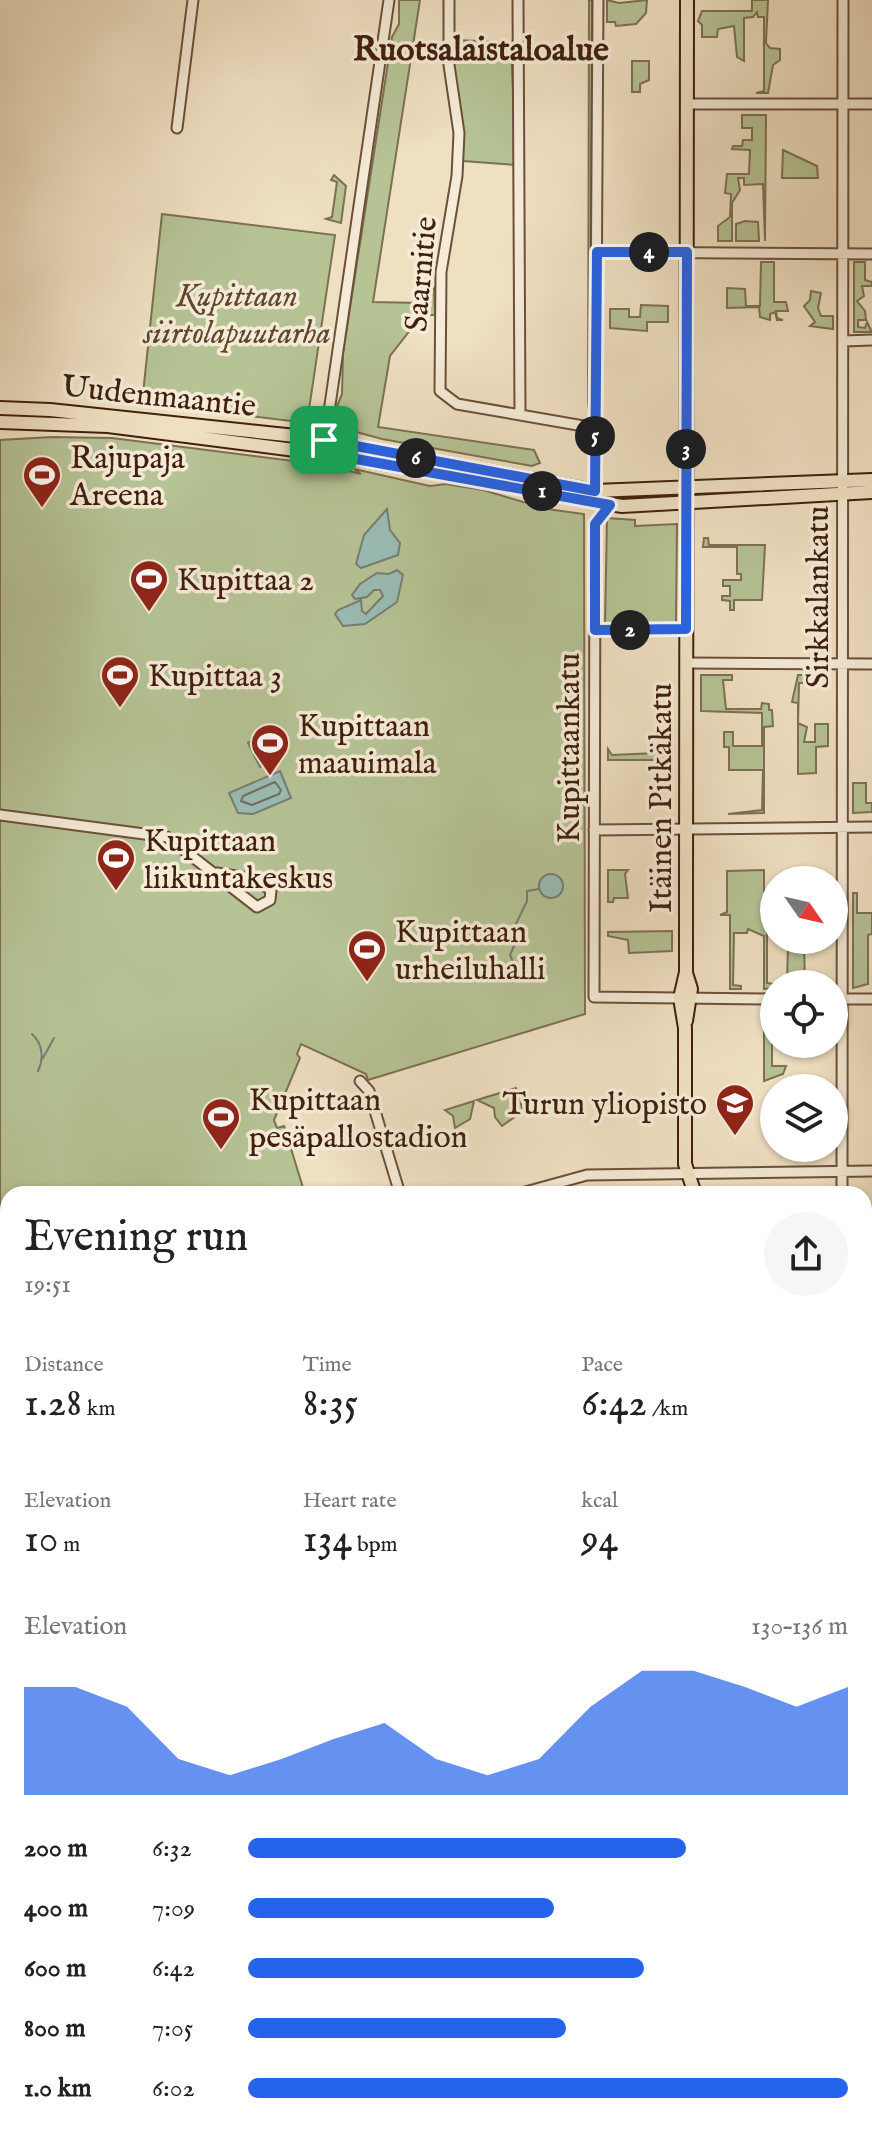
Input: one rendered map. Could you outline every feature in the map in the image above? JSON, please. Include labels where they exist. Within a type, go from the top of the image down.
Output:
[{"type":"main road","name":"Itäinen Pitkäkatu","points":[[687,0],[687,1174]]},
{"type":"main road","name":"Uudenmaantie","points":[[0,408],[80,413],[324,447],[597,503]]},
{"type":"main road","name":"Uudenmaantie","points":[[0,422],[114,427],[324,447]]},
{"type":"main road","points":[[597,503],[686,503],[843,488],[872,480]]},
{"type":"main road","points":[[597,503],[686,489],[843,488],[872,492]]},
{"type":"main road","points":[[687,1174],[692,1186]]},
{"type":"street","points":[[177,128],[193,0]]},
{"type":"street","points":[[324,447],[389,0]]},
{"type":"street","name":"Saarnitie","points":[[449,0],[449,65],[459,133],[457,176],[441,272],[440,391],[457,404],[595,428]]},
{"type":"street","points":[[518,0],[520,414]]},
{"type":"street","name":"Kupittaankatu","points":[[598,0],[594,997],[685,998]]},
{"type":"street","name":"Sirkkalankatu","points":[[839,970],[843,665],[843,0]]},
{"type":"street","points":[[687,104],[872,104]]},
{"type":"street","points":[[597,252],[872,254]]},
{"type":"street","points":[[844,341],[872,340]]},
{"type":"street","points":[[595,630],[686,629]]},
{"type":"street","points":[[686,663],[872,664]]},
{"type":"street","points":[[0,815],[167,837],[257,907],[270,900],[272,895],[268,886],[254,879],[217,873]]},
{"type":"street","points":[[594,830],[872,827]]},
{"type":"street","points":[[685,998],[760,999]]},
{"type":"street","points":[[848,999],[872,999]]},
{"type":"street","name":"Sirkkalankatu","points":[[840,1058],[842,1186]]},
{"type":"street","points":[[360,1081],[369,1091],[398,1186]]},
{"type":"street","points":[[545,1186],[582,1175],[872,1171]]},
{"type":"green space","points":[[399,0],[420,0],[373,302],[422,303],[434,288],[435,315],[422,315],[390,356],[378,427],[534,450],[540,463],[532,466],[382,439],[334,426],[333,416],[342,394],[343,353],[392,37],[399,24]]},
{"type":"green space","points":[[589,0],[592,0],[590,419],[588,403]]},
{"type":"green space","points":[[607,0],[619,3],[647,0],[646,13],[636,24],[616,26],[615,22],[607,22]]},
{"type":"green space","points":[[752,0],[768,0],[766,43],[770,48],[780,49],[780,60],[773,65],[768,93],[756,93],[764,91],[764,17],[758,17],[757,12],[753,17],[744,18],[744,61],[737,57],[734,26],[718,29],[717,37],[702,37],[702,25],[698,21],[702,11],[752,11]]},
{"type":"green space","points":[[452,40],[511,42],[516,165],[463,161]]},
{"type":"green space","points":[[632,61],[649,61],[649,80],[640,84],[640,92],[632,92]]},
{"type":"green space","points":[[742,115],[766,115],[765,241],[763,184],[744,185],[744,178],[738,178],[740,190],[732,203],[732,241],[718,241],[718,226],[730,217],[731,194],[725,193],[727,174],[749,174],[750,150],[732,149],[733,146],[742,146],[743,140],[752,140],[752,128],[742,128]]},
{"type":"green space","points":[[783,150],[817,166],[818,178],[782,178]]},
{"type":"green space","points":[[334,175],[346,186],[341,223],[326,219],[332,217],[337,182],[331,180]]},
{"type":"green space","name":"Kupittaan siirtolapuutarha","points":[[162,214],[335,235],[307,423],[142,403]]},
{"type":"green space","points":[[758,222],[759,241],[736,241],[736,224]]},
{"type":"green space","points":[[761,262],[774,262],[774,302],[786,302],[788,311],[776,311],[777,318],[783,320],[777,320],[775,312],[770,314],[770,320],[760,317],[759,307],[727,308],[727,288],[745,289],[746,306],[760,306]]},
{"type":"green space","points":[[854,262],[865,262],[865,280],[872,282],[872,286],[862,286],[864,296],[857,301],[865,311],[866,320],[858,320],[858,327],[865,328],[867,322],[872,332],[854,332]]},
{"type":"green space","points":[[811,291],[821,293],[818,308],[821,316],[833,316],[833,329],[810,326],[815,322],[804,306],[810,300]]},
{"type":"green space","points":[[641,305],[668,306],[668,322],[647,322],[647,331],[610,328],[610,309],[629,309],[629,317],[640,317]]},
{"type":"green space","points":[[112,438],[317,464],[324,470],[329,466],[361,474],[354,469],[430,486],[446,484],[483,490],[547,509],[584,514],[585,1014],[368,1080],[366,1074],[301,1044],[297,1054],[300,1058],[274,1120],[277,1128],[284,1126],[303,1186],[0,1186],[0,440]]},
{"type":"green space","points":[[607,518],[635,520],[635,526],[677,524],[676,624],[605,625]]},
{"type":"green space","points":[[704,538],[708,538],[709,545],[765,545],[762,600],[734,600],[734,610],[730,610],[730,601],[722,600],[722,596],[730,596],[730,586],[723,586],[723,580],[741,580],[741,574],[737,574],[737,547],[703,547]]},
{"type":"green space","points":[[701,675],[732,675],[732,680],[723,680],[726,709],[761,709],[762,703],[769,704],[769,710],[772,710],[773,726],[764,727],[764,813],[728,814],[762,810],[763,770],[729,770],[729,747],[724,747],[724,732],[733,732],[733,746],[762,746],[762,713],[701,711]]},
{"type":"green space","points":[[798,675],[807,675],[807,683],[799,683],[798,723],[798,703],[792,702]]},
{"type":"green space","points":[[798,723],[807,727],[804,742],[815,742],[815,724],[828,724],[828,746],[816,747],[816,773],[798,774]]},
{"type":"green space","points":[[672,743],[672,760],[608,760],[608,749],[612,755],[657,753]]},
{"type":"green space","points":[[853,783],[866,783],[866,803],[872,803],[872,812],[853,813]]},
{"type":"green space","points":[[608,870],[628,870],[625,874],[628,898],[614,898],[613,902],[608,902]]},
{"type":"green space","points":[[760,870],[760,934],[748,929],[747,933],[734,933],[733,985],[741,986],[741,989],[730,989],[730,915],[720,915],[727,912],[727,871]]},
{"type":"green space","points":[[853,893],[857,893],[857,913],[872,913],[872,934],[868,935],[868,984],[853,988]]},
{"type":"green space","points":[[672,931],[672,951],[629,953],[628,940],[608,936],[608,932]]},
{"type":"green space","points":[[764,954],[767,954],[767,970],[764,970]]},
{"type":"green space","points":[[788,954],[804,954],[805,970],[787,970]]},
{"type":"green space","points":[[764,1058],[772,1058],[772,1066],[786,1066],[783,1074],[764,1074]]},
{"type":"green space","points":[[516,1088],[523,1111],[502,1126],[495,1117],[494,1108],[477,1100]]},
{"type":"green space","points":[[474,1101],[470,1119],[455,1128],[453,1116],[445,1110]]},
{"type":"water","points":[[387,509],[390,530],[400,543],[398,555],[361,568],[356,564],[364,535]]},
{"type":"water","points":[[397,570],[403,575],[397,602],[365,624],[343,626],[335,614],[338,610],[361,600],[362,611],[366,614],[383,596],[380,590],[374,590],[367,597],[355,599],[352,595],[360,584],[377,573],[389,574]]},
{"type":"water","points":[[265,733],[277,759],[260,767],[248,743]]},
{"type":"water","points":[[280,771],[291,798],[253,814],[238,813],[229,793]]},
{"type":"water","points":[[551,874],[560,877],[563,886],[560,895],[551,898],[542,895],[539,886],[542,877]]},
{"type":"waterway","points":[[515,966],[510,955],[518,937],[512,932],[527,901],[527,891],[539,889]]},
{"type":"waterway","points":[[32,1034],[41,1052],[38,1071]]},
{"type":"waterway","points":[[43,1058],[54,1038]]},
{"type":"place","name":"Rajupaja Areena","points":[[42,509]]},
{"type":"place","name":"Kupittaa 2","points":[[149,613]]},
{"type":"place","name":"Kupittaa 3","points":[[120,709]]},
{"type":"place","name":"Kupittaan maauimala","points":[[270,777]]},
{"type":"place","name":"Kupittaan liikuntakeskus","points":[[116,892]]},
{"type":"place","name":"Kupittaan urheiluhalli","points":[[367,983]]},
{"type":"place","name":"Turun yliopisto","points":[[735,1137]]},
{"type":"place","name":"Kupittaan pesäpallostadion","points":[[221,1151]]},
{"type":"district","name":"Ruotsalaistaloalue","points":[[481,48]]},
{"type":"route","points":[[597,252],[687,252],[686,629],[595,630],[595,524],[610,505],[483,479],[323,453],[324,440],[595,491],[597,252]]}]
